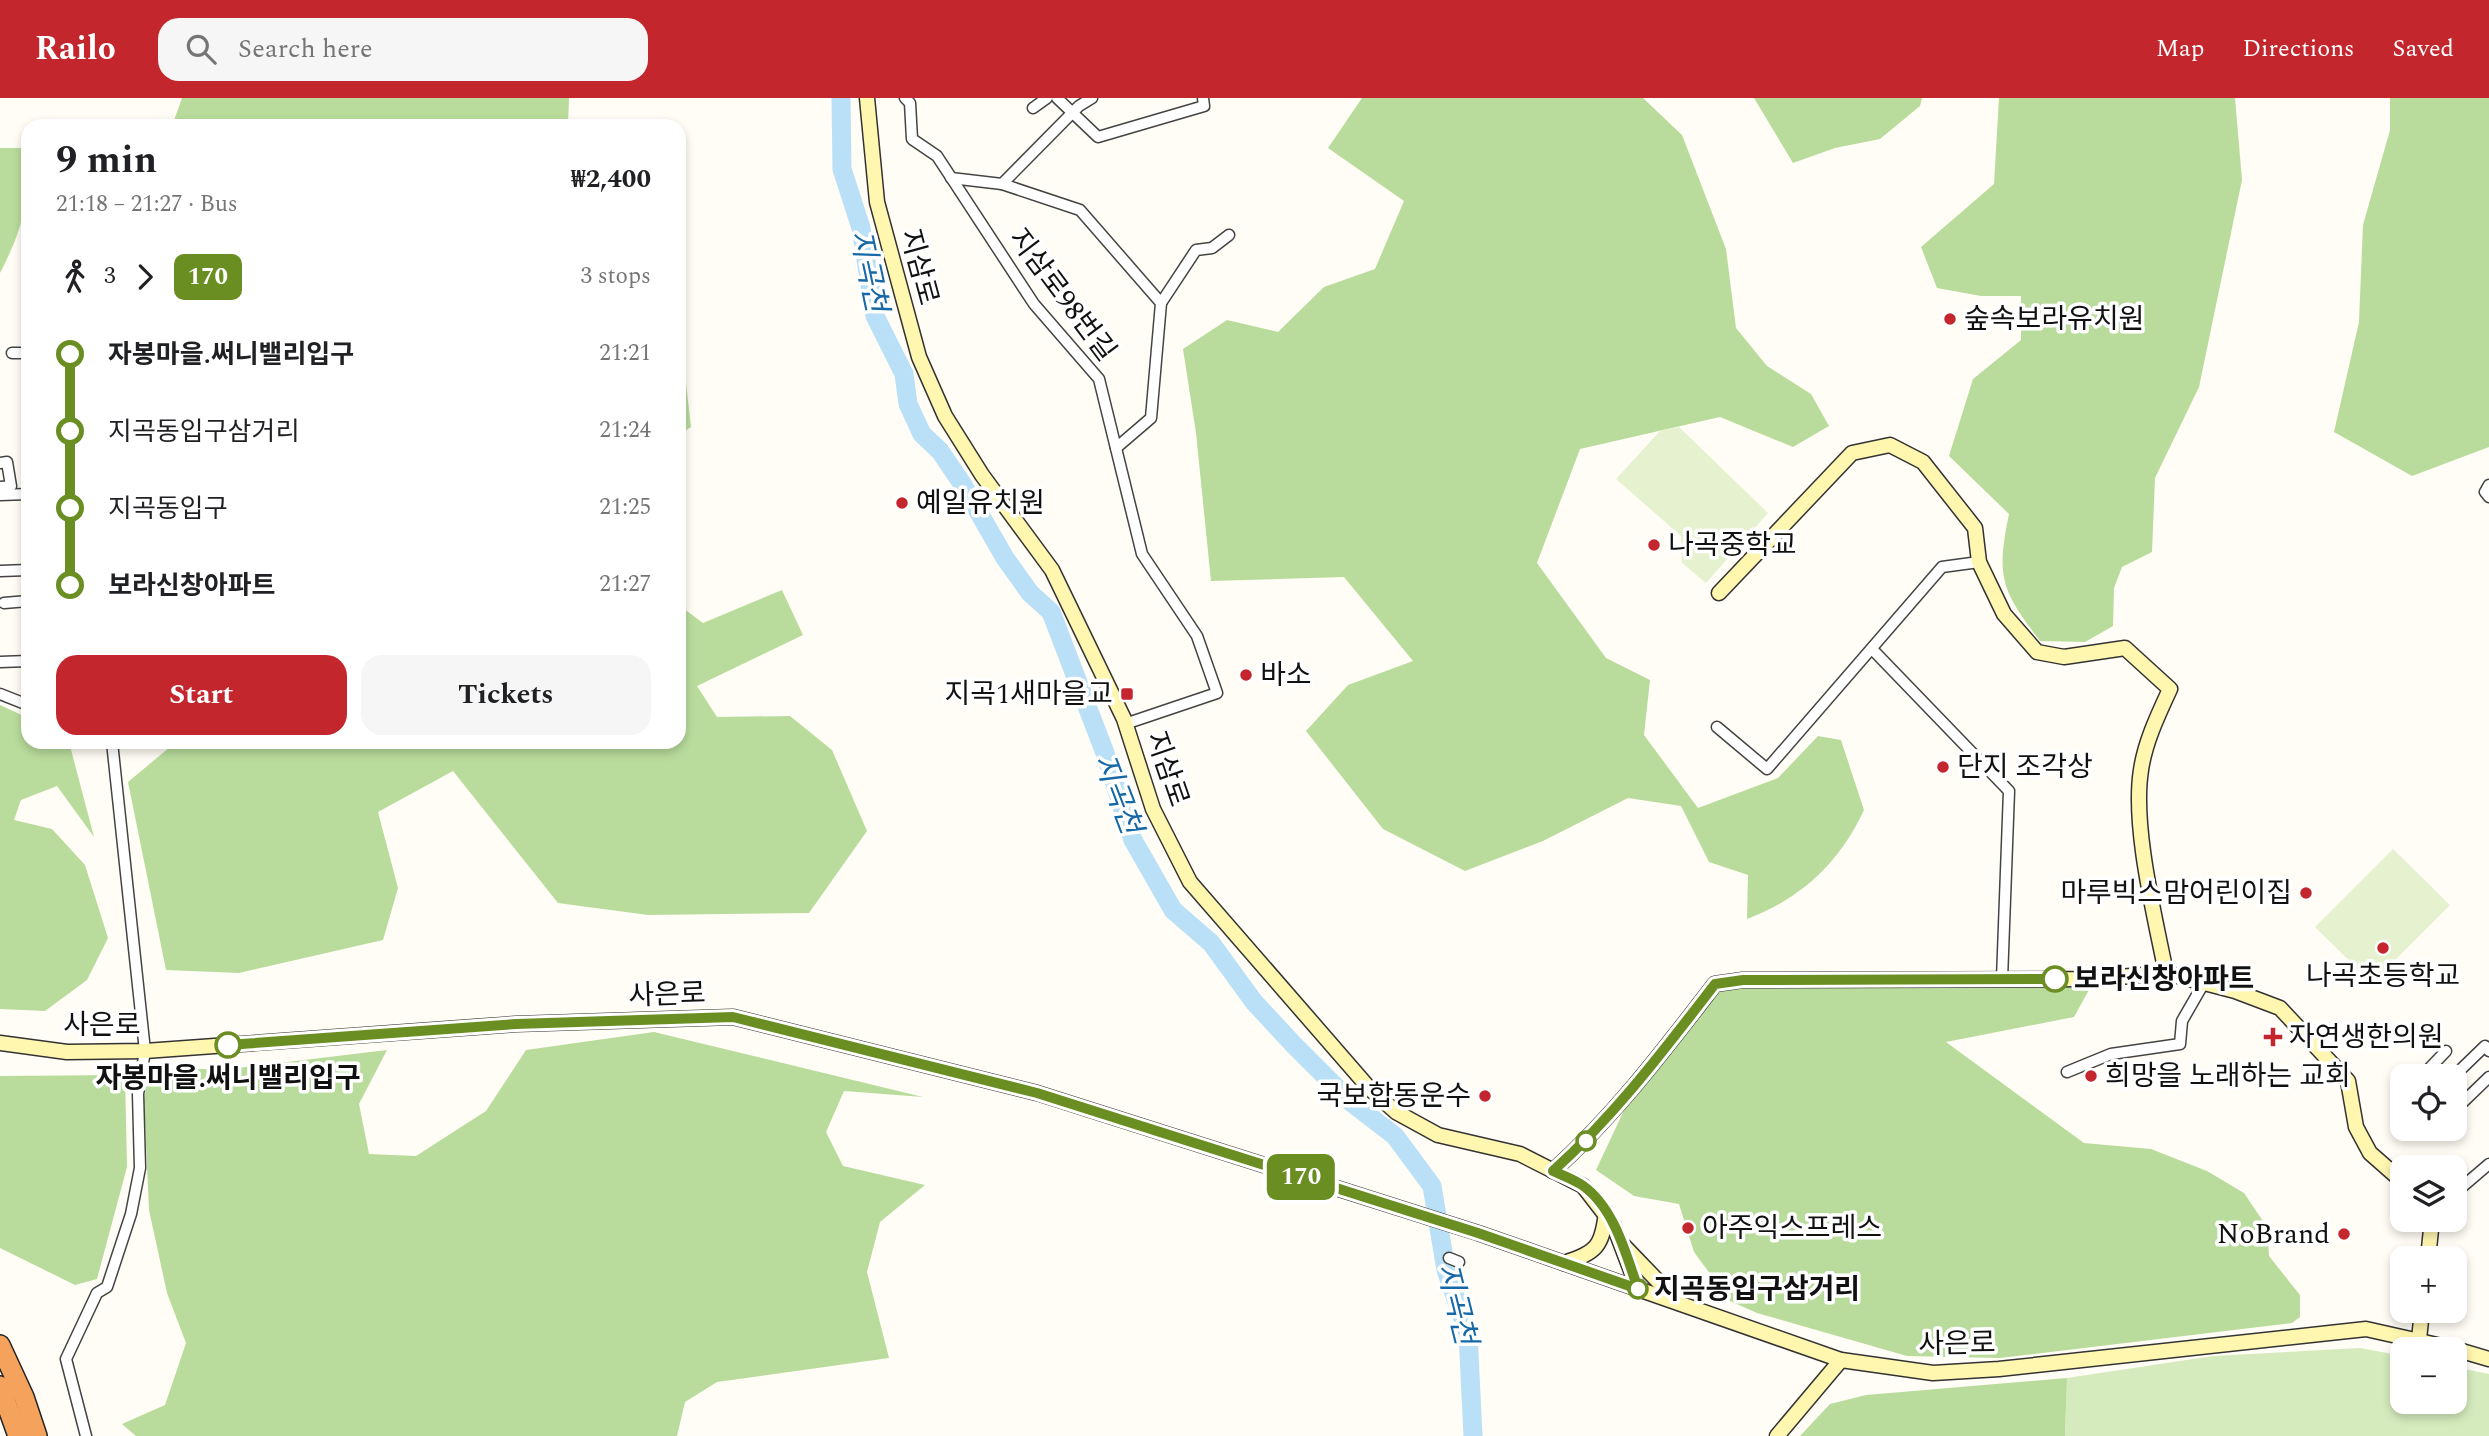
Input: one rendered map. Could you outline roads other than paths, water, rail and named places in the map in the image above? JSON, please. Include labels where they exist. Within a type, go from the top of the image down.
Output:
[{"type":"highway","points":[[0,1345],[24,1397],[37,1436]]},
{"type":"highway","points":[[0,1386],[18,1436]]},
{"type":"street","name":"지삼로","points":[[867,98],[877,202],[919,357],[945,416],[959,440],[1052,570],[1125,724],[1153,809],[1190,882],[1369,1087],[1395,1112],[1438,1135],[1520,1154],[1583,1186],[1606,1212],[1623,1245],[1638,1289]]},
{"type":"street","name":"지삼로98번길","points":[[905,98],[910,103],[912,138],[937,156],[1034,304],[1099,379],[1142,554],[1198,636],[1217,693],[1125,724]]},
{"type":"street","points":[[1033,108],[1047,98]]},
{"type":"street","points":[[1057,98],[1098,137],[1203,106],[1203,98]]},
{"type":"street","points":[[1002,184],[1073,112],[1091,98]]},
{"type":"street","name":"지삼로98번길","points":[[951,178],[1002,184],[1080,210],[1161,303]]},
{"type":"street","name":"지삼로98번길","points":[[1116,447],[1151,418],[1161,303],[1196,250],[1212,248],[1229,235]]},
{"type":"street","points":[[12,353],[21,353]]},
{"type":"street","points":[[1719,593],[1852,453],[1890,444],[1923,462],[1975,528],[1979,562],[2004,614],[2037,652],[2064,657],[2125,648],[2170,689],[2153,727],[2140,771],[2146,869],[2166,973]]},
{"type":"street","points":[[0,463],[7,462],[11,486],[0,486]]},
{"type":"street","points":[[2489,485],[2485,492],[2489,497]]},
{"type":"street","points":[[0,495],[21,494]]},
{"type":"street","points":[[1717,727],[1767,769],[1942,567],[1979,562]]},
{"type":"street","points":[[0,571],[21,570]]},
{"type":"street","points":[[4,603],[21,602]]},
{"type":"street","points":[[1872,649],[2009,791],[2002,979]]},
{"type":"street","points":[[0,662],[21,661]]},
{"type":"street","points":[[0,694],[21,702]]},
{"type":"street","points":[[86,1436],[66,1359],[97,1293],[107,1287],[131,1214],[140,1168],[138,1094],[145,1051],[113,749]]},
{"type":"street","points":[[1553,1171],[1592,1136],[1634,1089],[1715,984],[1743,980],[2095,979],[2166,973],[2205,981],[2280,1008],[2348,1081],[2356,1127],[2370,1153],[2390,1171]]},
{"type":"street","points":[[2067,1072],[2111,1055],[2180,1044],[2182,1021],[2205,981]]},
{"type":"street","name":"사은로","points":[[0,1043],[67,1052],[145,1051],[516,1024],[733,1017],[1037,1093],[1478,1233],[1841,1360],[1933,1373],[1999,1369],[2366,1329],[2408,1337]]},
{"type":"street","points":[[2466,1064],[2485,1046],[2489,1051]]},
{"type":"street","points":[[2434,1064],[2446,1051]]},
{"type":"street","points":[[2467,1098],[2489,1077]]},
{"type":"street","points":[[2467,1183],[2489,1164]]},
{"type":"street","points":[[1564,1263],[1594,1250],[1604,1233],[1606,1212]]},
{"type":"street","points":[[1623,1245],[1679,1303]]},
{"type":"street","name":"사은로","points":[[2467,1353],[2489,1359]]},
{"type":"street","points":[[1777,1436],[1841,1360]]},
{"type":"waterway","name":"지곡천","points":[[841,98],[842,169],[861,228],[875,316],[904,374],[908,404],[922,434],[940,451],[1005,558],[1030,593],[1051,612],[1105,753],[1133,840],[1173,910],[1211,943],[1254,1002],[1294,1045],[1352,1103],[1395,1136],[1432,1186],[1446,1270],[1468,1333],[1473,1436]]},
{"type":"place","name":"숲속보라유치원","points":[[1950,319]]},
{"type":"place","name":"예일유치원","points":[[902,503]]},
{"type":"place","name":"나곡중학교","points":[[1654,545]]},
{"type":"place","name":"바소","points":[[1246,675]]},
{"type":"place","name":"지곡1새마을교","points":[[1127,694]]},
{"type":"place","name":"단지 조각상","points":[[1943,767]]},
{"type":"place","name":"마루빅스맘어린이집","points":[[2306,893]]},
{"type":"place","name":"나곡초등학교","points":[[2383,948]]},
{"type":"place","name":"보라신창아파트","points":[[2055,979]]},
{"type":"place","name":"자연생한의원","points":[[2273,1037]]},
{"type":"place","name":"자봉마을.써니밸리입구","points":[[228,1045]]},
{"type":"place","name":"희망을 노래하는 교회","points":[[2091,1076]]},
{"type":"place","name":"국보합동운수","points":[[1485,1096]]},
{"type":"place","name":"아주익스프레스","points":[[1688,1228]]},
{"type":"place","name":"NoBrand","points":[[2344,1234]]},
{"type":"place","name":"지곡동입구삼거리","points":[[1638,1289]]}]
